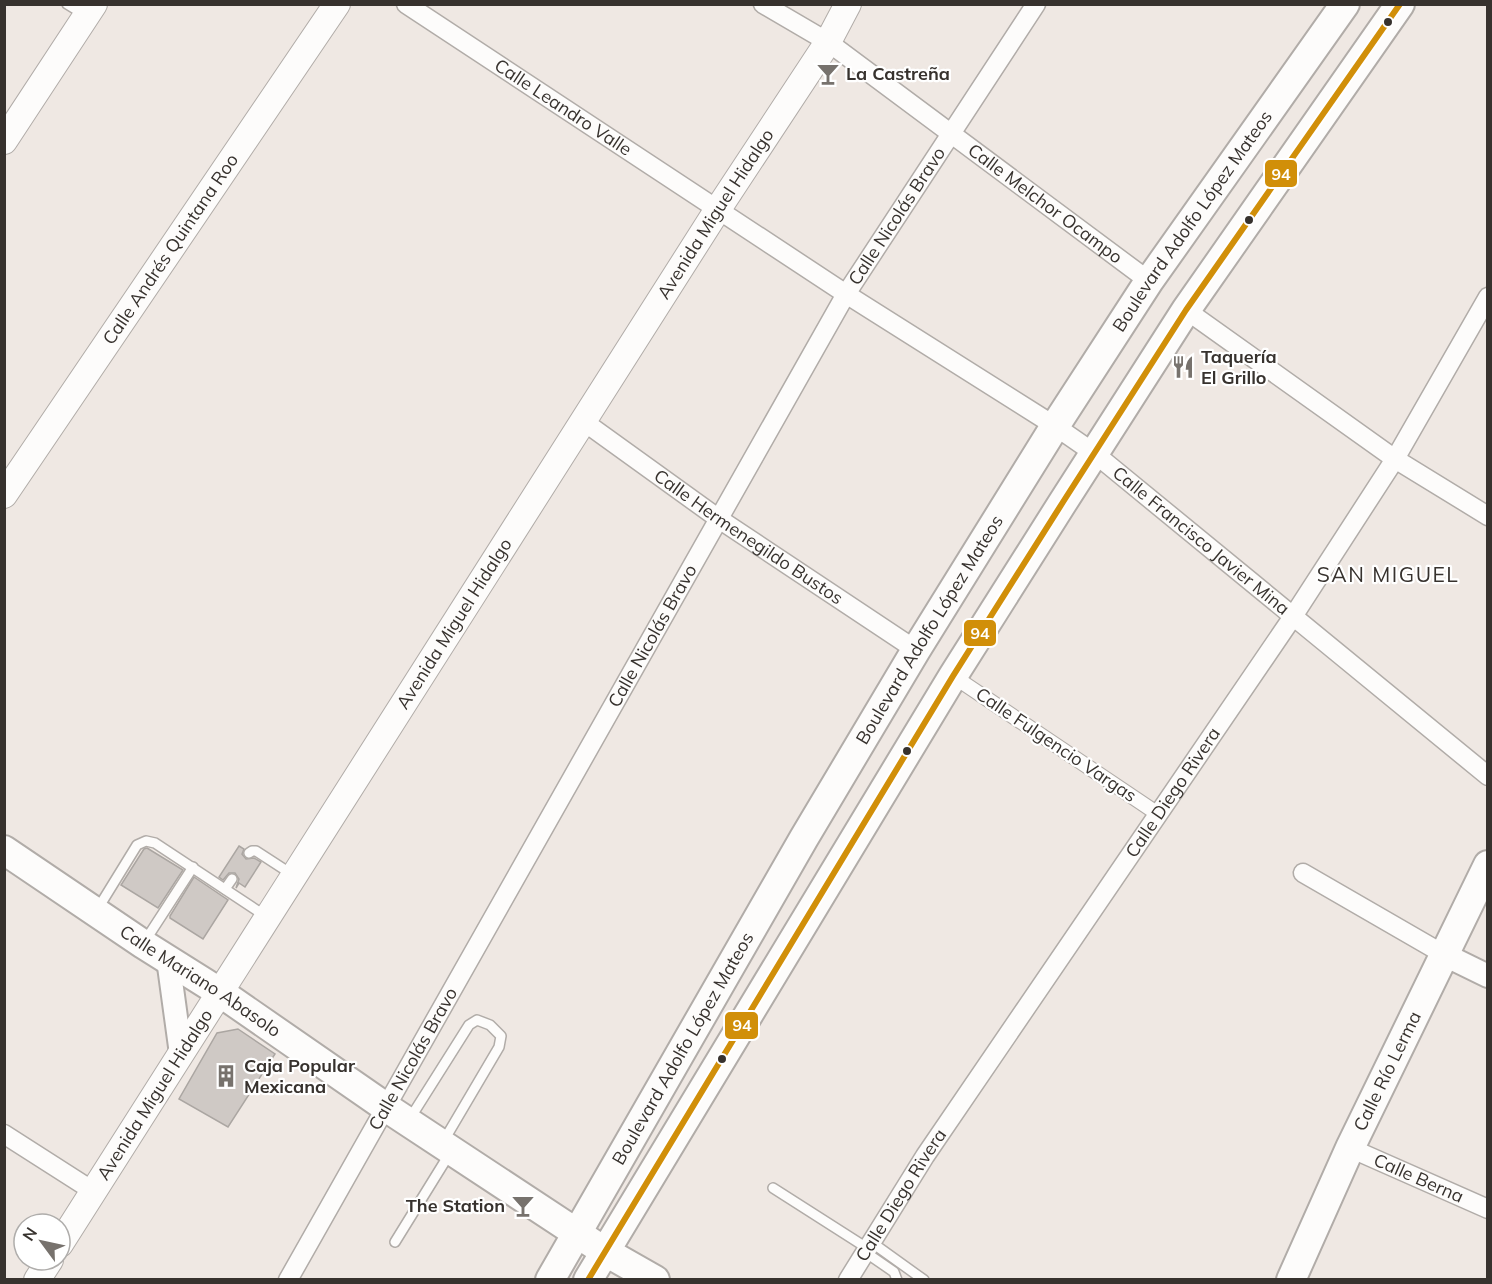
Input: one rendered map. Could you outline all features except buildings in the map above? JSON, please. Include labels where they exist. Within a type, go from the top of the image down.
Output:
[{"type":"main road","name":"Calle Andrés Quintana Roo","points":[[4,495],[337,4]]},
{"type":"main road","name":"Avenida Miguel Hidalgo","points":[[72,1225],[718,209],[828,42],[848,4]]},
{"type":"main road","name":"Boulevard Adolfo López Mateos","points":[[550,1280],[804,838],[916,650],[1055,426],[1149,281],[1345,4]]},
{"type":"main road","name":"Boulevard Adolfo López Mateos","points":[[588,1280],[953,676],[1094,453],[1186,310],[1400,4]]},
{"type":"main road","points":[[8,127],[83,8]]},
{"type":"main road","name":"Calle Mariano Abasolo","points":[[4,850],[143,944],[221,993],[397,1115],[604,1251],[656,1280]]},
{"type":"main road","name":"Calle Río Lerma","points":[[1290,1280],[1350,1148],[1488,865]]},
{"type":"street","name":"Calle Leandro Valle","points":[[406,4],[718,209]]},
{"type":"street","name":"Calle Melchor Ocampo","points":[[763,4],[828,42],[1149,281]]},
{"type":"street","name":"Calle Nicolás Bravo","points":[[288,1280],[397,1115],[719,519],[846,294],[1036,4]]},
{"type":"street","name":"Calle Francisco Javier Mina","points":[[718,209],[1094,453],[1292,618],[1488,776]]},
{"type":"street","name":"Calle Diego Rivera","points":[[848,1280],[925,1156],[1292,618],[1395,459],[1488,297]]},
{"type":"street","points":[[1186,310],[1395,459],[1488,516]]},
{"type":"street","name":"Calle Hermenegildo Bustos","points":[[583,421],[719,519],[916,650]]},
{"type":"street","name":"Calle Fulgencio Vargas","points":[[953,676],[1158,814]]},
{"type":"street","points":[[1303,873],[1445,955],[1488,976]]},
{"type":"street","points":[[168,959],[181,1054]]},
{"type":"street","points":[[4,1134],[93,1191]]},
{"type":"street","name":"Calle Berna","points":[[1350,1148],[1488,1209]]},
{"type":"lane","points":[[96,912],[138,845],[146,841],[155,843],[268,918]]},
{"type":"lane","points":[[249,853],[252,850],[256,851],[295,876]]},
{"type":"lane","points":[[143,944],[193,867]]},
{"type":"lane","points":[[225,889],[232,879]]},
{"type":"lane","points":[[395,1242],[499,1047],[501,1036],[490,1025],[477,1020],[469,1025],[397,1115]]},
{"type":"lane","points":[[773,1188],[868,1248],[891,1257],[924,1280]]},
{"type":"lane","points":[[868,1248],[894,1272],[897,1280]]},
{"type":"lane","points":[[885,1266],[891,1257]]},
{"type":"transit line","name":"94","points":[[588,1280],[953,676],[1063,502],[1186,310],[1400,4]]},
{"type":"place","name":"La Castreña","points":[[828,74]]},
{"type":"place","name":"Taquería El Grillo","points":[[1183,367]]},
{"type":"place","name":"Caja Popular Mexicana","points":[[226,1076]]},
{"type":"place","name":"The Station","points":[[523,1206]]},
{"type":"district","name":"SAN MIGUEL","points":[[1388,575]]}]
